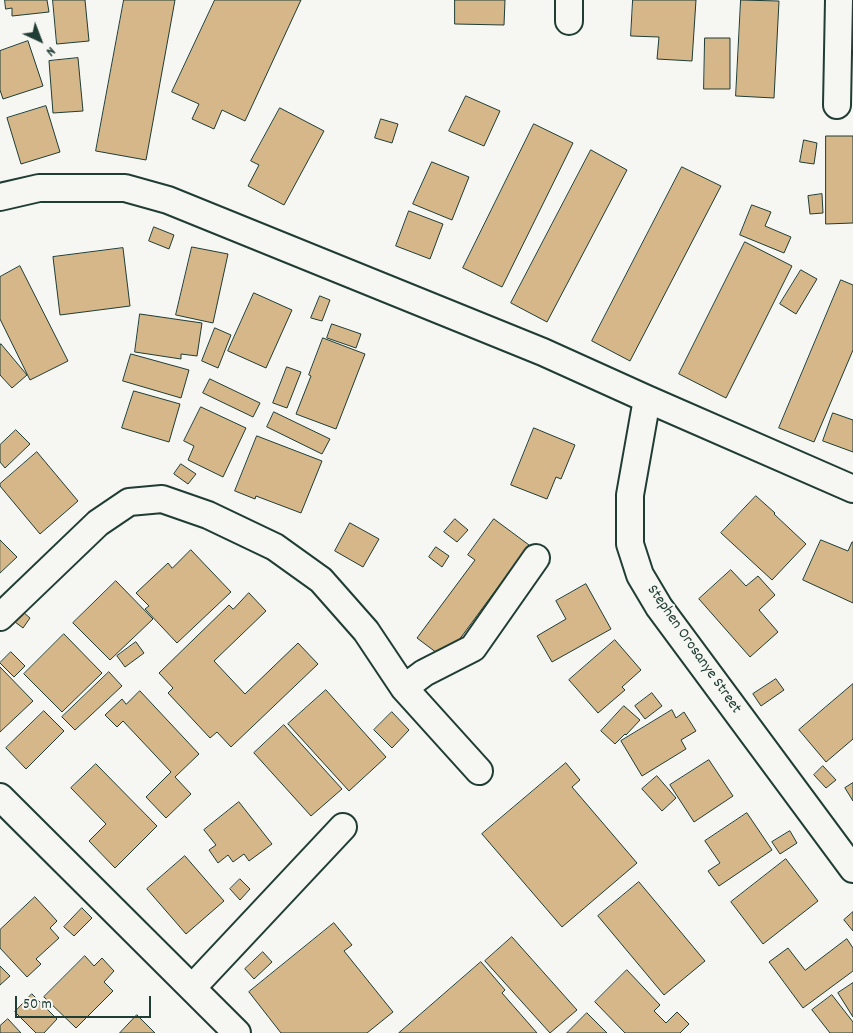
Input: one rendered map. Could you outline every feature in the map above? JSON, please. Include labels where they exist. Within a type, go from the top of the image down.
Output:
[{"type":"street","points":[[840,0],[842,94]]},
{"type":"street","points":[[0,197],[39,188],[125,188],[168,200],[543,352],[853,489]]},
{"type":"street","name":"Stephen Orosanye Street","points":[[647,399],[630,495],[630,544],[640,575],[659,607],[853,870]]},
{"type":"street","points":[[0,617],[98,523],[129,502],[162,499],[208,515],[275,547],[321,580],[366,632],[404,688],[479,771]]},
{"type":"street","points":[[404,688],[424,673],[473,648],[536,558]]},
{"type":"street","points":[[0,796],[237,1033]]},
{"type":"street","points":[[192,988],[343,827]]},
{"type":"building","points":[[5,0],[47,0],[49,12],[12,16],[12,8],[6,9]]},
{"type":"building","points":[[53,0],[85,0],[89,41],[57,44]]},
{"type":"building","points":[[124,0],[175,0],[146,160],[96,151]]},
{"type":"building","points":[[215,0],[301,0],[245,121],[222,110],[214,129],[192,119],[199,104],[172,92]]},
{"type":"building","points":[[455,0],[505,0],[504,25],[455,24]]},
{"type":"building","points":[[633,0],[696,0],[692,61],[657,59],[659,37],[631,36]]},
{"type":"building","points":[[741,0],[779,1],[774,98],[736,96]]},
{"type":"building","points":[[705,38],[730,38],[730,89],[704,89]]},
{"type":"building","points":[[28,41],[43,86],[3,99],[0,90],[0,51]]},
{"type":"building","points":[[78,58],[83,111],[53,113],[49,61]]},
{"type":"building","points":[[466,96],[500,111],[484,146],[449,131]]},
{"type":"building","points":[[46,106],[60,152],[21,164],[7,118]]},
{"type":"building","points":[[280,108],[324,131],[284,205],[248,186],[259,165],[251,161]]},
{"type":"building","points":[[381,119],[398,124],[392,143],[375,138]]},
{"type":"building","points":[[534,124],[573,143],[502,287],[463,268]]},
{"type":"building","points":[[826,136],[853,136],[853,223],[826,224]]},
{"type":"building","points":[[804,140],[817,143],[814,164],[800,162]]},
{"type":"building","points":[[591,150],[627,170],[547,322],[511,303]]},
{"type":"building","points":[[432,162],[469,177],[452,220],[413,204]]},
{"type":"building","points":[[682,167],[721,186],[630,361],[592,341]]},
{"type":"building","points":[[822,194],[823,213],[810,214],[808,196]]},
{"type":"building","points":[[752,205],[771,212],[765,226],[791,237],[784,253],[740,235]]},
{"type":"building","points":[[409,211],[443,224],[430,259],[396,246]]},
{"type":"building","points":[[154,227],[174,235],[169,249],[149,241]]},
{"type":"building","points":[[745,242],[792,266],[726,398],[679,374]]},
{"type":"building","points":[[192,247],[228,254],[213,323],[176,315]]},
{"type":"building","points":[[123,248],[130,306],[60,315],[53,257]]},
{"type":"building","points":[[20,266],[68,361],[30,380],[0,319],[0,277]]},
{"type":"building","points":[[801,270],[817,279],[796,314],[780,304]]},
{"type":"building","points":[[841,280],[853,285],[853,350],[814,442],[779,428]]},
{"type":"building","points":[[254,293],[292,310],[266,368],[228,351]]},
{"type":"building","points":[[320,296],[330,300],[322,321],[311,318]]},
{"type":"building","points":[[140,314],[202,323],[197,356],[181,354],[181,359],[135,352]]},
{"type":"building","points":[[332,324],[361,334],[356,348],[327,338]]},
{"type":"building","points":[[215,328],[231,335],[218,368],[202,361]]},
{"type":"building","points":[[323,338],[365,354],[336,429],[296,414]]},
{"type":"building","points":[[1,344],[27,375],[12,388],[0,375]]},
{"type":"building","points":[[131,354],[189,370],[181,398],[123,381]]},
{"type":"building","points":[[287,367],[301,372],[287,408],[273,403]]},
{"type":"building","points":[[210,379],[260,403],[253,417],[203,393]]},
{"type":"building","points":[[134,391],[180,404],[169,442],[122,428]]},
{"type":"building","points":[[201,407],[246,428],[223,477],[188,460],[194,446],[184,441]]},
{"type":"building","points":[[274,412],[330,439],[322,454],[267,427]]},
{"type":"building","points":[[833,413],[853,420],[853,452],[823,441]]},
{"type":"building","points":[[534,428],[575,445],[561,479],[556,477],[547,499],[511,485]]},
{"type":"building","points":[[16,430],[30,444],[5,468],[0,462],[0,445]]},
{"type":"building","points":[[257,436],[322,461],[301,513],[256,496],[255,499],[235,491]]},
{"type":"building","points":[[37,452],[78,501],[40,534],[0,486]]},
{"type":"building","points":[[181,464],[196,474],[188,484],[174,474]]},
{"type":"building","points":[[756,496],[806,544],[772,580],[721,533]]},
{"type":"building","points":[[455,519],[468,530],[457,542],[444,532]]},
{"type":"building","points":[[494,519],[529,545],[445,659],[417,638],[475,560],[468,555]]},
{"type":"building","points":[[350,523],[379,539],[363,567],[335,551]]},
{"type":"building","points":[[0,540],[17,557],[0,573]]},
{"type":"building","points":[[821,540],[848,551],[853,542],[853,603],[803,580]]},
{"type":"building","points":[[436,547],[449,556],[442,567],[429,557]]},
{"type":"building","points":[[191,550],[231,592],[177,643],[145,609],[149,606],[136,593],[168,563],[172,568]]},
{"type":"building","points":[[731,570],[746,586],[758,576],[775,595],[759,610],[778,632],[750,657],[699,599]]},
{"type":"building","points":[[116,581],[153,619],[110,660],[73,623]]},
{"type":"building","points":[[586,584],[611,629],[552,662],[537,636],[566,619],[556,601]]},
{"type":"building","points":[[249,593],[266,611],[214,661],[245,694],[298,643],[318,664],[231,747],[217,732],[210,738],[168,693],[173,688],[159,673],[229,605],[233,609]]},
{"type":"building","points":[[23,612],[30,618],[23,628],[15,622]]},
{"type":"building","points":[[64,634],[102,673],[62,712],[24,674]]},
{"type":"building","points":[[615,640],[641,670],[622,687],[625,690],[598,713],[569,680]]},
{"type":"building","points":[[136,642],[144,653],[125,667],[117,656]]},
{"type":"building","points":[[11,652],[25,666],[14,677],[0,663]]},
{"type":"building","points":[[0,667],[33,701],[0,732]]},
{"type":"building","points":[[109,672],[122,686],[75,730],[62,717]]},
{"type":"building","points":[[776,679],[784,690],[761,706],[753,694]]},
{"type":"building","points":[[853,684],[853,739],[826,762],[799,730]]},
{"type":"building","points":[[326,690],[386,757],[349,791],[288,724]]},
{"type":"building","points":[[140,691],[199,754],[175,777],[191,794],[166,818],[146,797],[171,772],[123,721],[117,727],[105,715],[122,699],[126,704]]},
{"type":"building","points":[[652,693],[662,706],[645,719],[635,706]]},
{"type":"building","points":[[624,706],[640,720],[615,744],[601,731]]},
{"type":"building","points":[[672,710],[676,718],[684,712],[696,731],[681,740],[686,749],[642,776],[621,741]]},
{"type":"building","points":[[44,711],[64,731],[26,769],[6,748]]},
{"type":"building","points":[[392,712],[409,730],[392,748],[374,730]]},
{"type":"building","points":[[284,725],[342,789],[311,816],[254,753]]},
{"type":"building","points":[[709,760],[733,796],[694,822],[670,785]]},
{"type":"building","points":[[566,763],[580,780],[572,787],[637,863],[562,927],[482,834]]},
{"type":"building","points":[[96,764],[157,826],[115,868],[89,841],[106,824],[71,788]]},
{"type":"building","points":[[823,766],[836,780],[826,788],[814,775]]},
{"type":"building","points":[[657,776],[676,798],[662,811],[642,789]]},
{"type":"building","points":[[853,783],[853,801],[845,788]]},
{"type":"building","points":[[239,802],[272,844],[249,861],[244,854],[233,862],[228,855],[218,863],[209,850],[216,845],[204,830]]},
{"type":"building","points":[[747,813],[772,850],[719,886],[708,871],[720,863],[705,841]]},
{"type":"building","points":[[790,831],[797,843],[780,854],[772,842]]},
{"type":"building","points":[[185,856],[224,901],[186,934],[147,889]]},
{"type":"building","points":[[786,859],[818,901],[763,944],[731,902]]},
{"type":"building","points":[[240,879],[250,889],[240,900],[230,889]]},
{"type":"building","points":[[639,882],[705,961],[664,995],[598,916]]},
{"type":"building","points":[[35,897],[57,921],[50,928],[59,938],[36,959],[41,964],[27,977],[0,948],[0,930]]},
{"type":"building","points":[[82,908],[92,918],[74,936],[64,927]]},
{"type":"building","points":[[853,912],[853,931],[844,920]]},
{"type":"building","points":[[334,923],[352,945],[344,951],[393,1012],[367,1033],[281,1033],[249,992]]},
{"type":"building","points":[[512,937],[577,1010],[550,1033],[485,961]]},
{"type":"building","points":[[847,939],[853,948],[853,971],[803,1008],[769,962],[788,948],[805,970]]},
{"type":"building","points":[[263,952],[272,962],[254,979],[245,969]]},
{"type":"building","points":[[85,956],[94,966],[102,958],[114,971],[104,982],[113,991],[76,1028],[44,997]]},
{"type":"building","points":[[481,962],[505,990],[502,993],[537,1033],[399,1033]]},
{"type":"building","points":[[0,966],[10,976],[0,985]]},
{"type":"building","points":[[627,970],[660,1005],[654,1011],[666,1023],[677,1012],[689,1024],[680,1033],[625,1033],[595,1002]]},
{"type":"building","points":[[853,983],[853,1017],[838,993]]},
{"type":"building","points":[[32,994],[57,1019],[44,1033],[36,1033],[15,1012]]},
{"type":"building","points":[[832,995],[853,1022],[853,1033],[830,1033],[812,1010]]},
{"type":"building","points":[[587,1013],[607,1033],[567,1033]]},
{"type":"building","points":[[137,1015],[155,1033],[120,1033]]},
{"type":"building","points":[[8,1019],[21,1033],[0,1033],[0,1026]]}]
